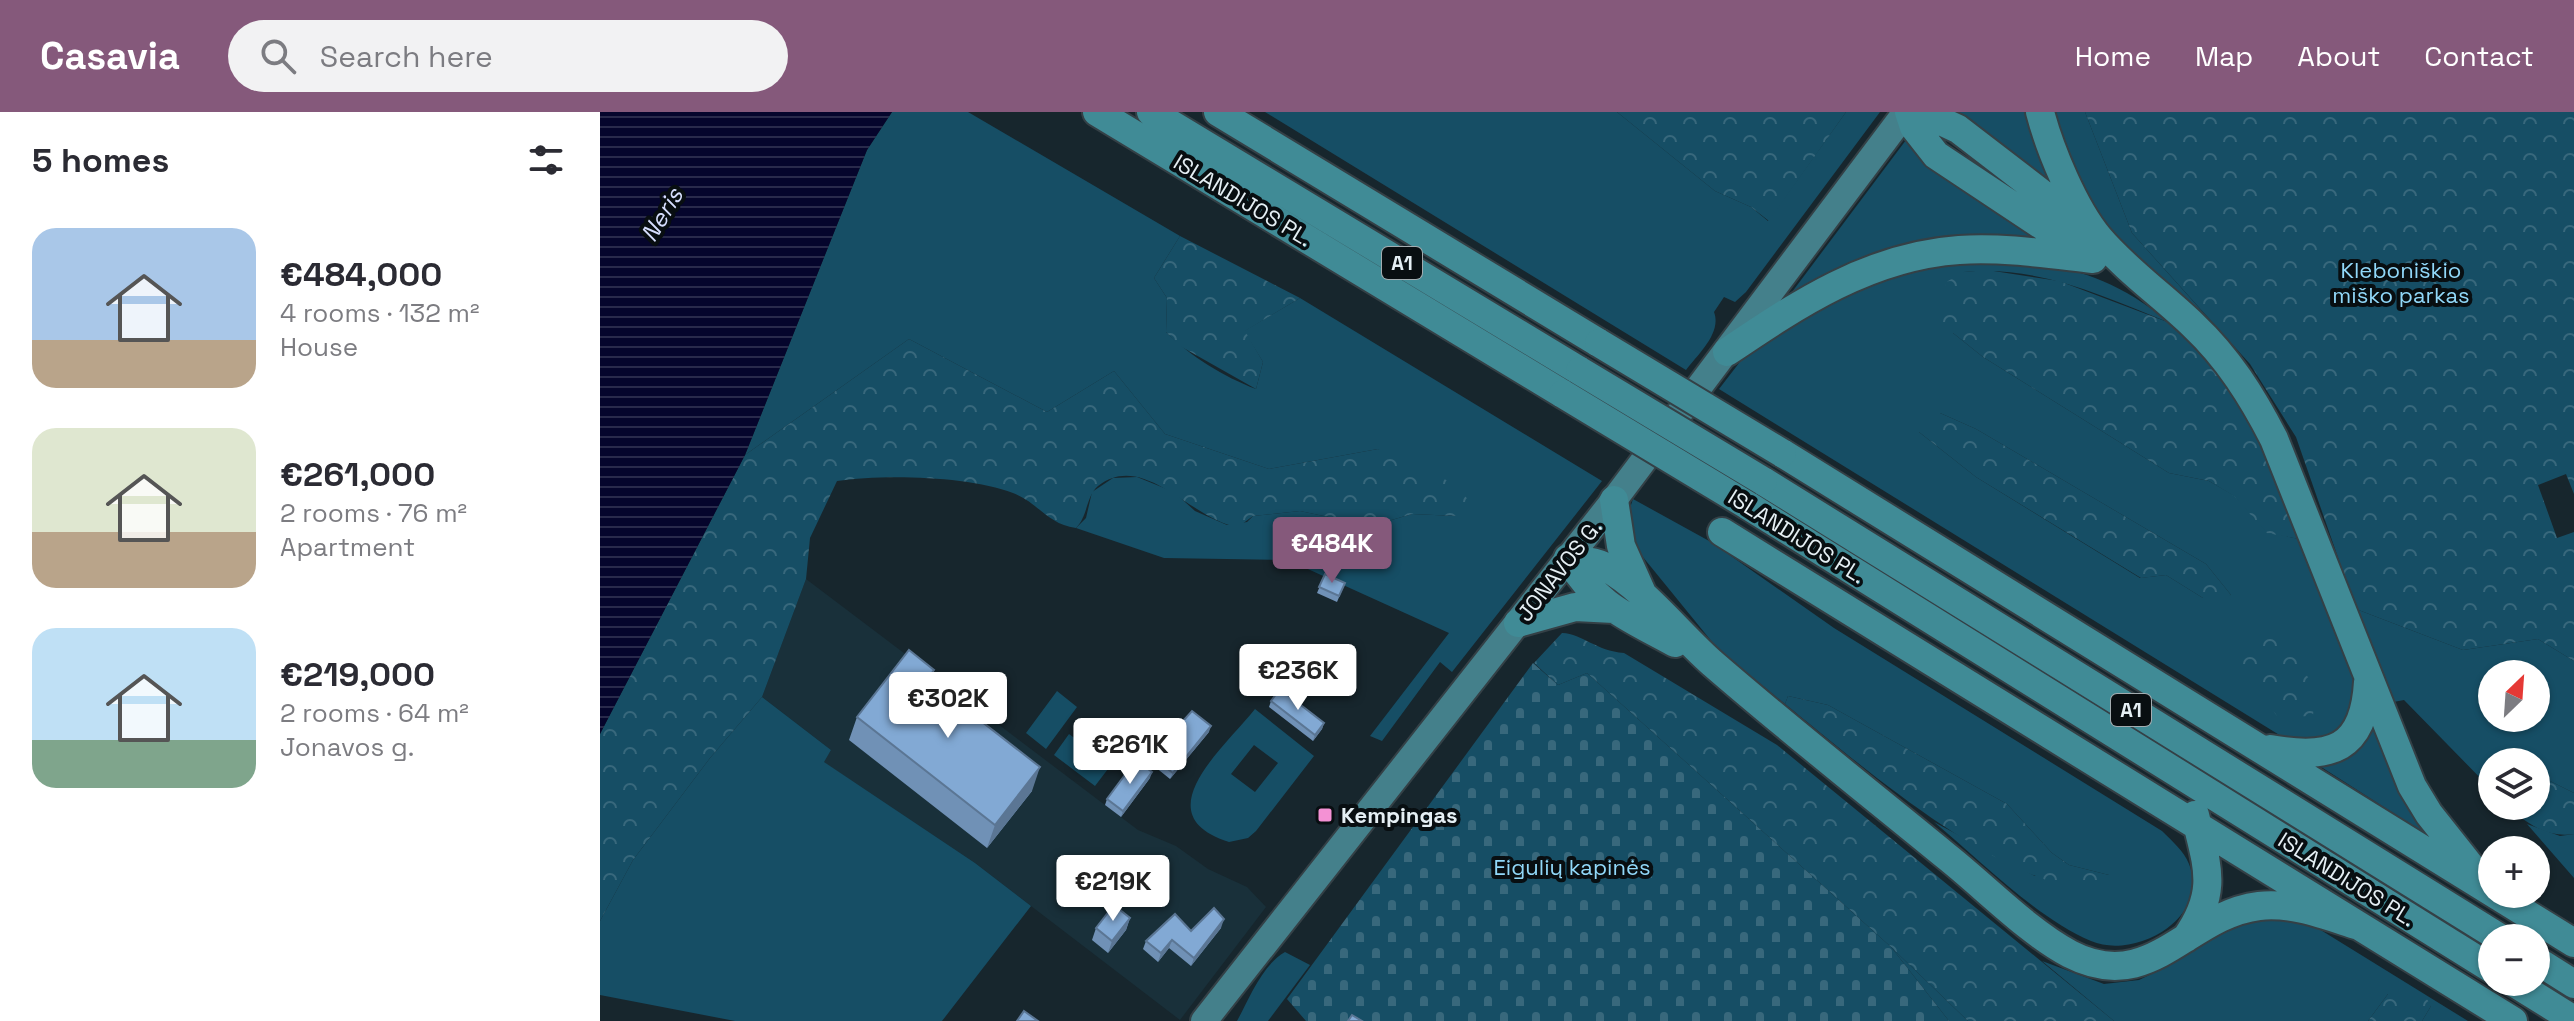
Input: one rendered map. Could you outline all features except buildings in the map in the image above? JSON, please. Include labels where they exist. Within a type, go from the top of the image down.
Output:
[{"type":"highway","name":"ISLANDIJOS PL.","points":[[1097,112],[1563,394],[1755,493],[2478,925]]},
{"type":"highway","name":"ISLANDIJOS PL.","points":[[1151,112],[1580,371],[1755,493],[2186,779],[2478,960]]},
{"type":"highway","points":[[1908,112],[1914,127],[1936,155],[2095,248],[2150,287],[2195,327],[2241,379],[2274,439],[2412,786],[2478,876]]},
{"type":"highway","points":[[1922,112],[1958,129],[2095,248]]},
{"type":"highway","points":[[2040,112],[2053,152],[2095,248]]},
{"type":"highway","points":[[1227,118],[1782,453],[2478,884]]},
{"type":"highway","points":[[1727,352],[1804,300],[1855,274],[1957,250],[2095,248]]},
{"type":"highway","points":[[1614,500],[1621,546],[1643,597]]},
{"type":"highway","points":[[1722,532],[2513,1021]]},
{"type":"highway","points":[[1568,558],[1602,565],[1643,597],[1711,662],[2067,952],[2099,966],[2126,966],[2153,959],[2233,913],[2260,906],[2310,910],[2359,926]]},
{"type":"highway","points":[[1568,558],[1586,588],[1614,609],[1711,662]]},
{"type":"highway","points":[[1518,623],[1575,607],[1614,609]]},
{"type":"highway","points":[[2254,746],[2304,755],[2336,748],[2360,726],[2367,711],[2368,681]]},
{"type":"highway","points":[[2186,779],[2209,876],[2205,907],[2186,938]]},
{"type":"highway","points":[[2152,798],[2196,844],[2206,862]]},
{"type":"highway","points":[[2517,908],[2574,943]]},
{"type":"highway","points":[[2550,969],[2574,984]]},
{"type":"highway","points":[[2535,996],[2574,1020]]},
{"type":"main road","name":"JONAVOS G.","points":[[1204,1021],[1614,500],[1908,112]]},
{"type":"shaded area","points":[[806,579],[1138,830],[1176,846],[1208,869],[1247,887],[1266,907],[1180,1020],[975,863],[823,762],[831,750],[762,697]]},
{"type":"green space","points":[[892,112],[968,112],[1180,236],[1154,278],[1167,298],[1166,332],[1208,365],[1232,378],[1256,389],[1263,362],[1244,331],[1300,298],[1602,481],[1452,672],[1440,662],[1382,741],[1370,736],[1449,633],[1288,560],[1164,558],[1076,528],[1086,518],[1092,492],[1113,478],[1137,477],[1174,492],[1195,511],[1227,525],[1247,522],[1253,516],[1300,511],[1371,526],[1412,514],[1457,516],[1378,449],[1269,469],[1165,434],[1114,371],[1047,412],[909,339],[745,455],[867,150]]},
{"type":"green space","points":[[1265,112],[1617,112],[1715,191],[1751,207],[1768,221],[1846,112],[1880,112],[1746,292],[1735,302],[1724,297],[1714,312],[1716,320],[1712,335],[1686,370]]},
{"type":"green space","points":[[1617,112],[1846,112],[1769,221],[1751,207],[1715,191]]},
{"type":"green space","points":[[1948,112],[2034,112],[2068,201]]},
{"type":"green space","points":[[2048,112],[2085,112],[2132,233],[2211,321],[2127,247],[2092,210]]},
{"type":"green space","name":"Kleboniškio miško parkas","points":[[2085,112],[2574,112],[2574,494],[2566,474],[2538,485],[2557,538],[2574,532],[2574,661],[2538,639],[2463,650],[2356,609],[2296,437],[2250,364],[2132,233]]},
{"type":"green space","points":[[1909,136],[2064,246],[1994,242],[1789,296]]},
{"type":"green space","points":[[1180,236],[1300,298],[1245,331],[1263,362],[1256,389],[1180,346],[1166,332],[1167,298],[1154,278]]},
{"type":"green space","points":[[2012,257],[2096,278],[2131,296],[2170,323],[2095,293],[2044,278],[2018,273],[1964,272],[1953,333],[1983,357],[2169,473],[2209,481],[2235,496],[2267,532],[2299,539],[2356,679],[2358,694],[2341,734],[2297,743],[2281,736],[1719,389],[1756,341],[1813,307],[1908,269]],"holes":[[[1940,413],[1976,429],[2206,564],[2231,595],[2203,598],[2166,575],[2140,578],[1976,477],[1919,432]]]},
{"type":"green space","points":[[1987,270],[2059,281],[2170,323],[2209,360],[2242,400],[2299,539],[2267,533],[2234,496],[2209,481],[2169,473],[1983,357],[1953,333],[1940,321],[1937,310],[1942,291],[1948,281],[1964,272]]},
{"type":"green space","points":[[909,339],[1047,412],[1114,371],[1165,434],[1269,469],[1378,449],[1439,475],[1460,490],[1475,508],[1457,516],[1412,514],[1371,526],[1300,511],[1253,516],[1238,527],[1220,522],[1168,490],[1133,476],[1115,477],[1098,486],[1076,528],[1050,518],[1022,497],[995,487],[902,477],[837,481],[810,538],[806,579],[762,697],[710,758],[633,860],[600,921],[600,734],[745,455]]},
{"type":"green space","points":[[1919,412],[1940,413],[1976,429],[2206,564],[2231,595],[2218,602],[2203,598],[2166,575],[2141,578],[1976,477],[1919,432]]},
{"type":"green space","points":[[1633,499],[1711,542],[1834,628],[2162,831],[2181,850],[2189,864],[2193,884],[2189,901],[2179,917],[2165,930],[2147,939],[2128,945],[2109,945],[2070,931],[2029,903],[1934,822],[2035,876],[2109,875],[2069,865],[2052,853],[2007,804],[1828,705],[1788,696],[1785,704],[1717,648],[1638,551],[1627,517]]},
{"type":"green space","points":[[2356,609],[2463,650],[2538,639],[2574,661],[2574,793],[2550,781],[2550,748],[2478,748],[2478,776],[2404,700],[2388,703]]},
{"type":"green space","points":[[2269,629],[2285,636],[2315,690],[2313,716],[2278,717],[2232,661],[2244,639]]},
{"type":"green space","points":[[1562,633],[1624,653],[1777,745],[2114,1021],[1968,1021],[1891,947],[1587,673],[1558,685],[1534,663]]},
{"type":"green space","name":"Eigulių kapinės","points":[[1533,663],[1558,685],[1587,673],[1891,947],[1949,1021],[1306,1021],[1287,999]]},
{"type":"green space","points":[[1057,691],[1077,707],[1046,749],[1026,733]]},
{"type":"green space","points":[[1788,696],[1828,705],[2007,804],[2052,853],[2069,865],[2109,875],[2112,882],[2108,891],[2069,887],[2026,872],[1982,850],[1853,760],[1785,704]]},
{"type":"green space","points":[[762,697],[831,750],[824,762],[975,863],[1031,906],[942,1021],[735,1021],[600,995],[600,921],[633,860],[710,758]]},
{"type":"green space","points":[[1255,709],[1314,756],[1256,831],[1248,838],[1229,842],[1204,830],[1192,815],[1191,798],[1210,761]],"holes":[[[1254,745],[1278,763],[1255,792],[1231,774]]]},
{"type":"green space","points":[[2373,717],[2434,839],[2318,765]]},
{"type":"green space","points":[[1069,734],[1111,765],[1095,786],[1054,755]]},
{"type":"green space","points":[[2550,781],[2574,793],[2574,834],[2555,834],[2525,820],[2550,820]]},
{"type":"green space","points":[[2527,824],[2560,836],[2574,834],[2574,878],[2550,850],[2550,836],[2537,836]]},
{"type":"green space","points":[[2285,916],[2311,924],[2468,1021],[2422,1021],[2431,1006],[2388,994],[2368,1021],[2114,1021],[2042,961],[2104,984],[2139,980],[2170,965],[2239,922]]},
{"type":"green space","points":[[1891,947],[1968,1021],[1949,1021]]},
{"type":"green space","points":[[1285,952],[1310,965],[1268,1021],[1237,1021],[1269,965]]},
{"type":"green space","points":[[2400,990],[2418,993],[2428,1001],[2431,1006],[2422,1021],[2368,1021],[2388,994]]},
{"type":"water","name":"Neris","points":[[600,112],[892,112],[867,150],[745,455],[600,734]]},
{"type":"place","name":"Kempingas","points":[[1325,815]]}]
